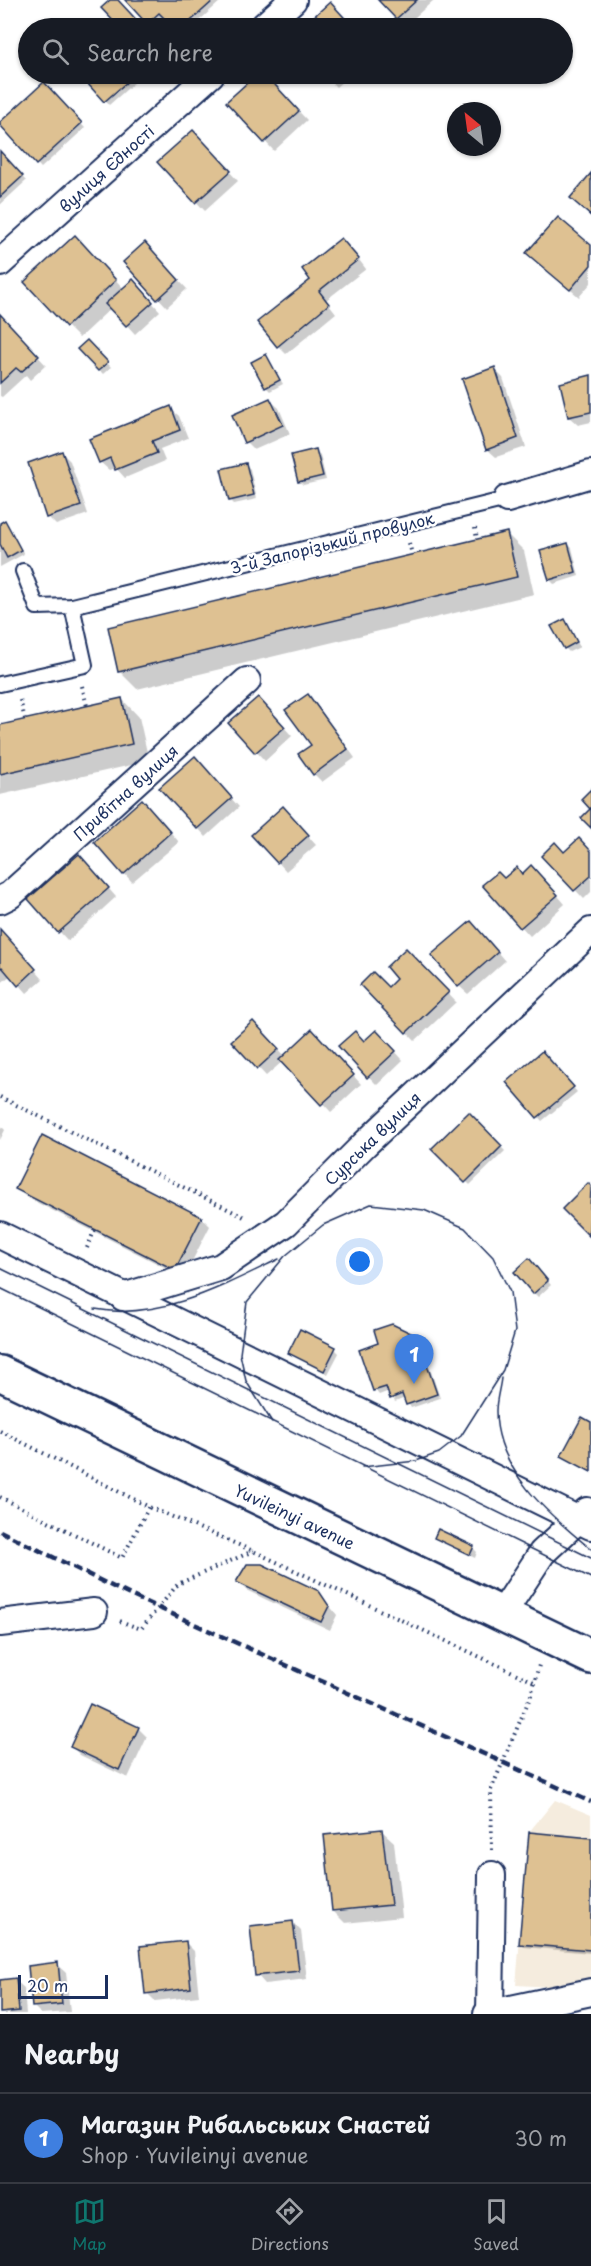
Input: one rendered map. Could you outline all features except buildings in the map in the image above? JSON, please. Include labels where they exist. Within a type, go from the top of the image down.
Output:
[{"type":"main road","name":"Yuvileinyi avenue","points":[[0,1373],[591,1657]]},
{"type":"street","points":[[273,18],[293,0]]},
{"type":"street","name":"вулиця Єдності","points":[[0,263],[200,84]]},
{"type":"street","name":"3-й Запорізький провулок","points":[[507,499],[591,474]]},
{"type":"street","name":"Привітна вулиця","points":[[0,900],[10,895],[247,681]]},
{"type":"street","name":"Сурська вулиця","points":[[123,1296],[221,1268],[286,1222],[382,1127],[591,931]]},
{"type":"street","points":[[0,1235],[586,1518],[542,1553],[502,1614]]},
{"type":"street","points":[[0,1623],[94,1612]]},
{"type":"street","points":[[492,1875],[489,2014],[591,1992]]},
{"type":"lane","name":"3-й Запорізький провулок","points":[[22,571],[37,607],[72,606],[507,499]]},
{"type":"lane","points":[[0,684],[85,665],[72,606]]},
{"type":"path","points":[[0,1097],[273,1231]]},
{"type":"path","points":[[0,1431],[148,1507],[253,1551],[534,1682]]},
{"type":"path","points":[[0,1497],[122,1558],[148,1507]]},
{"type":"path","points":[[94,1612],[141,1629],[177,1584],[253,1551]]},
{"type":"path","points":[[492,1875],[491,1790],[531,1695],[547,1636]]},
{"type":"shaded area","points":[[555,1800],[591,1815],[591,1989],[516,1985],[529,1832]]},
{"type":"tram line","points":[[272,1422],[246,1381],[240,1354],[247,1302],[285,1256],[323,1225],[371,1204],[424,1210],[465,1228],[493,1257],[510,1292],[515,1331],[503,1370],[461,1436],[439,1453],[416,1461],[362,1467]]},
{"type":"tram line","points":[[95,1309],[119,1311],[167,1306],[213,1290],[279,1259]]},
{"type":"tram line","points":[[0,1268],[591,1558]]},
{"type":"tram line","points":[[0,1288],[591,1578]]},
{"type":"tram line","points":[[501,1378],[496,1411],[498,1432],[505,1453],[515,1472],[542,1506],[591,1549]]},
{"type":"railway","points":[[0,1531],[132,1596],[591,1802]]},
{"type":"place","name":"Магазин Рибальських Снастей","points":[[414,1384]]}]
